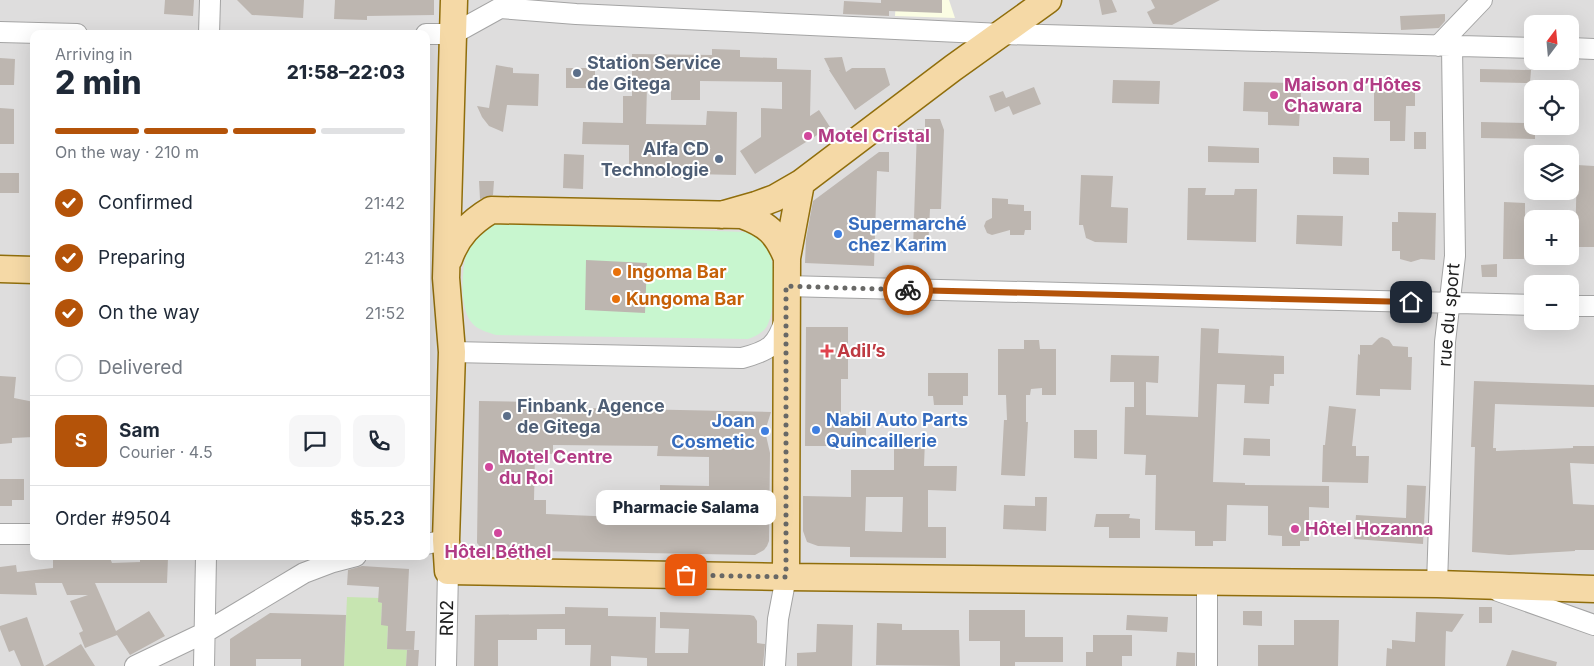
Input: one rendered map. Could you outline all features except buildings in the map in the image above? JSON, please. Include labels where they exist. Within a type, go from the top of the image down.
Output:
[{"type":"main road","points":[[454,0],[450,156],[439,274],[452,352],[436,542],[448,571],[786,577],[1437,584],[1594,589]]},
{"type":"main road","points":[[721,215],[775,198],[800,183],[953,68],[1048,0]]},
{"type":"main road","points":[[450,156],[452,172],[457,185],[466,196],[491,210],[742,215],[757,220],[772,231],[780,240],[787,258]]},
{"type":"main road","points":[[786,577],[786,286],[787,258],[800,183]]},
{"type":"main road","points":[[439,274],[460,235],[469,225],[491,210]]},
{"type":"main road","points":[[0,269],[30,270]]},
{"type":"street","points":[[209,30],[210,0]]},
{"type":"street","points":[[571,0],[596,12],[619,15]]},
{"type":"street","points":[[1445,46],[1482,0]]},
{"type":"street","points":[[430,34],[453,34],[505,4],[576,14],[1002,34],[1524,48]]},
{"type":"street","points":[[0,32],[30,33]]},
{"type":"street","name":"rue du sport","points":[[1437,584],[1445,342],[1455,256],[1445,46]]},
{"type":"street","points":[[1579,48],[1594,49]]},
{"type":"street","points":[[786,286],[1524,305]]},
{"type":"street","points":[[1579,306],[1594,306]]},
{"type":"street","points":[[452,352],[742,358],[758,354],[769,347],[780,335],[786,316]]},
{"type":"street","points":[[0,534],[30,534]]},
{"type":"street","points":[[204,666],[206,560]]},
{"type":"street","points":[[135,666],[204,633],[304,573],[341,560]]},
{"type":"street","name":"RN2","points":[[446,666],[448,571]]},
{"type":"street","points":[[775,666],[778,619],[786,577]]},
{"type":"street","points":[[1207,582],[1207,666]]},
{"type":"street","points":[[1482,585],[1594,625]]},
{"type":"shaded area","points":[[0,0],[1594,0],[1594,666],[0,666]]},
{"type":"shaded area","points":[[896,0],[949,0],[955,18],[895,16]]},
{"type":"green space","points":[[500,223],[745,232],[756,236],[765,243],[772,260],[774,284],[770,318],[763,331],[748,339],[496,335],[486,332],[474,325],[467,315],[463,292],[464,265],[471,242],[476,235],[487,227]]},
{"type":"green space","points":[[347,597],[379,598],[379,602],[382,603],[381,625],[388,625],[387,648],[407,650],[406,666],[344,666]]},
{"type":"way so far","points":[[686,575],[786,577],[786,286],[908,290]]},
{"type":"place","name":"Station Service de Gitega","points":[[577,73]]},
{"type":"place","name":"Maison d’Hôtes Chawara","points":[[1274,95]]},
{"type":"place","name":"Motel Cristal","points":[[808,136]]},
{"type":"place","name":"Alfa CD Technologie","points":[[719,159]]},
{"type":"place","name":"Supermarché chez Karim","points":[[838,234]]},
{"type":"place","name":"Ingoma Bar","points":[[617,272]]},
{"type":"place","name":"Kungoma Bar","points":[[616,299]]},
{"type":"place","name":"Adil’s","points":[[827,351]]},
{"type":"place","name":"Finbank, Agence de Gitega","points":[[507,416]]},
{"type":"place","name":"Nabil Auto Parts Quincaillerie","points":[[816,430]]},
{"type":"place","name":"Joan Cosmetic","points":[[765,431]]},
{"type":"place","name":"Motel Centre du Roi","points":[[489,467]]},
{"type":"place","name":"Hôtel Hozanna","points":[[1295,529]]},
{"type":"place","name":"Hôtel Béthel","points":[[498,533]]},
{"type":"place","name":"Pharmacie Salama","points":[[686,575]]},
{"type":"route","points":[[908,290],[1411,302]]}]
